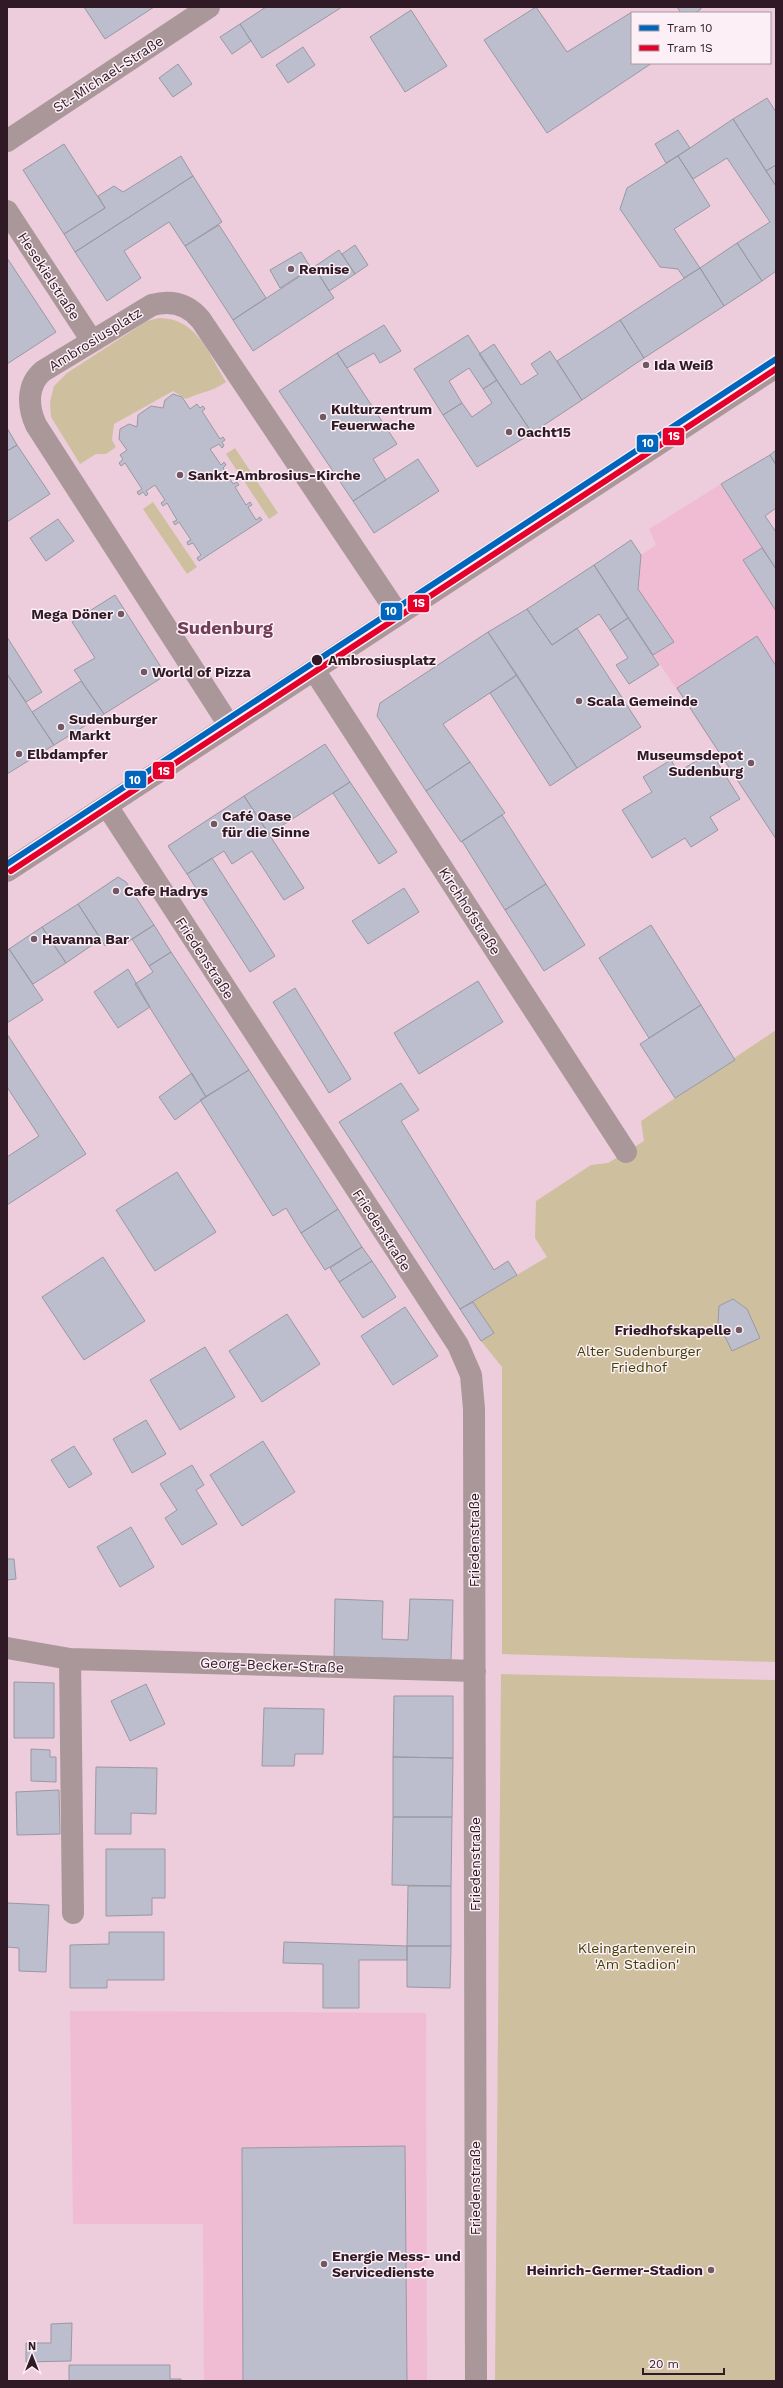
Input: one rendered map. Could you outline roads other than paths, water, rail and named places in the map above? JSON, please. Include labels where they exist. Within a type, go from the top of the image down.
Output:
[{"type":"street","name":"St.-Michael-Straße","points":[[7,141],[210,7]]},
{"type":"street","name":"Hesekielstraße","points":[[7,211],[92,341]]},
{"type":"street","name":"Ambrosiusplatz","points":[[229,726],[66,474],[31,415],[30,398],[33,383],[38,375],[152,305],[166,302],[177,303],[196,314],[398,614]]},
{"type":"street","points":[[7,871],[776,367]]},
{"type":"street","name":"Kirchhofstraße","points":[[314,670],[626,1152]]},
{"type":"street","name":"Friedenstraße","points":[[107,806],[458,1345],[468,1366],[474,1392],[476,2381]]},
{"type":"street","name":"Georg-Becker-Straße","points":[[7,1648],[70,1659],[475,1671]]},
{"type":"street","points":[[70,1659],[73,1913]]},
{"type":"tram line","name":"10","points":[[7,864],[776,359]]},
{"type":"tram line","name":"1S","points":[[11,871],[776,369]]},
{"type":"place","name":"Remise","points":[[291,269]]},
{"type":"place","name":"Ida Weiß","points":[[646,365]]},
{"type":"place","name":"Kulturzentrum Feuerwache","points":[[323,417]]},
{"type":"place","name":"0acht15","points":[[509,432]]},
{"type":"place","name":"Sankt-Ambrosius-Kirche","points":[[180,475]]},
{"type":"place","name":"Mega Döner","points":[[121,614]]},
{"type":"place","name":"Ambrosiusplatz","points":[[317,660]]},
{"type":"place","name":"World of Pizza","points":[[144,672]]},
{"type":"place","name":"Scala Gemeinde","points":[[579,701]]},
{"type":"place","name":"Sudenburger Markt","points":[[61,727]]},
{"type":"place","name":"Elbdampfer","points":[[19,754]]},
{"type":"place","name":"Museumsdepot Sudenburg","points":[[751,763]]},
{"type":"place","name":"Café Oase für die Sinne","points":[[214,824]]},
{"type":"place","name":"Cafe Hadrys","points":[[116,891]]},
{"type":"place","name":"Havanna Bar","points":[[34,939]]},
{"type":"place","name":"Friedhofskapelle","points":[[739,1330]]},
{"type":"place","name":"Energie Mess- und Servicedienste","points":[[324,2264]]},
{"type":"place","name":"Heinrich-Germer-Stadion","points":[[711,2270]]},
{"type":"district","name":"Sudenburg","points":[[225,627]]},
{"type":"park label","name":"Alter Sudenburger Friedhof","points":[[639,1360]]},
{"type":"park label","name":"Kleingartenverein 'Am Stadion'","points":[[637,1956]]}]
